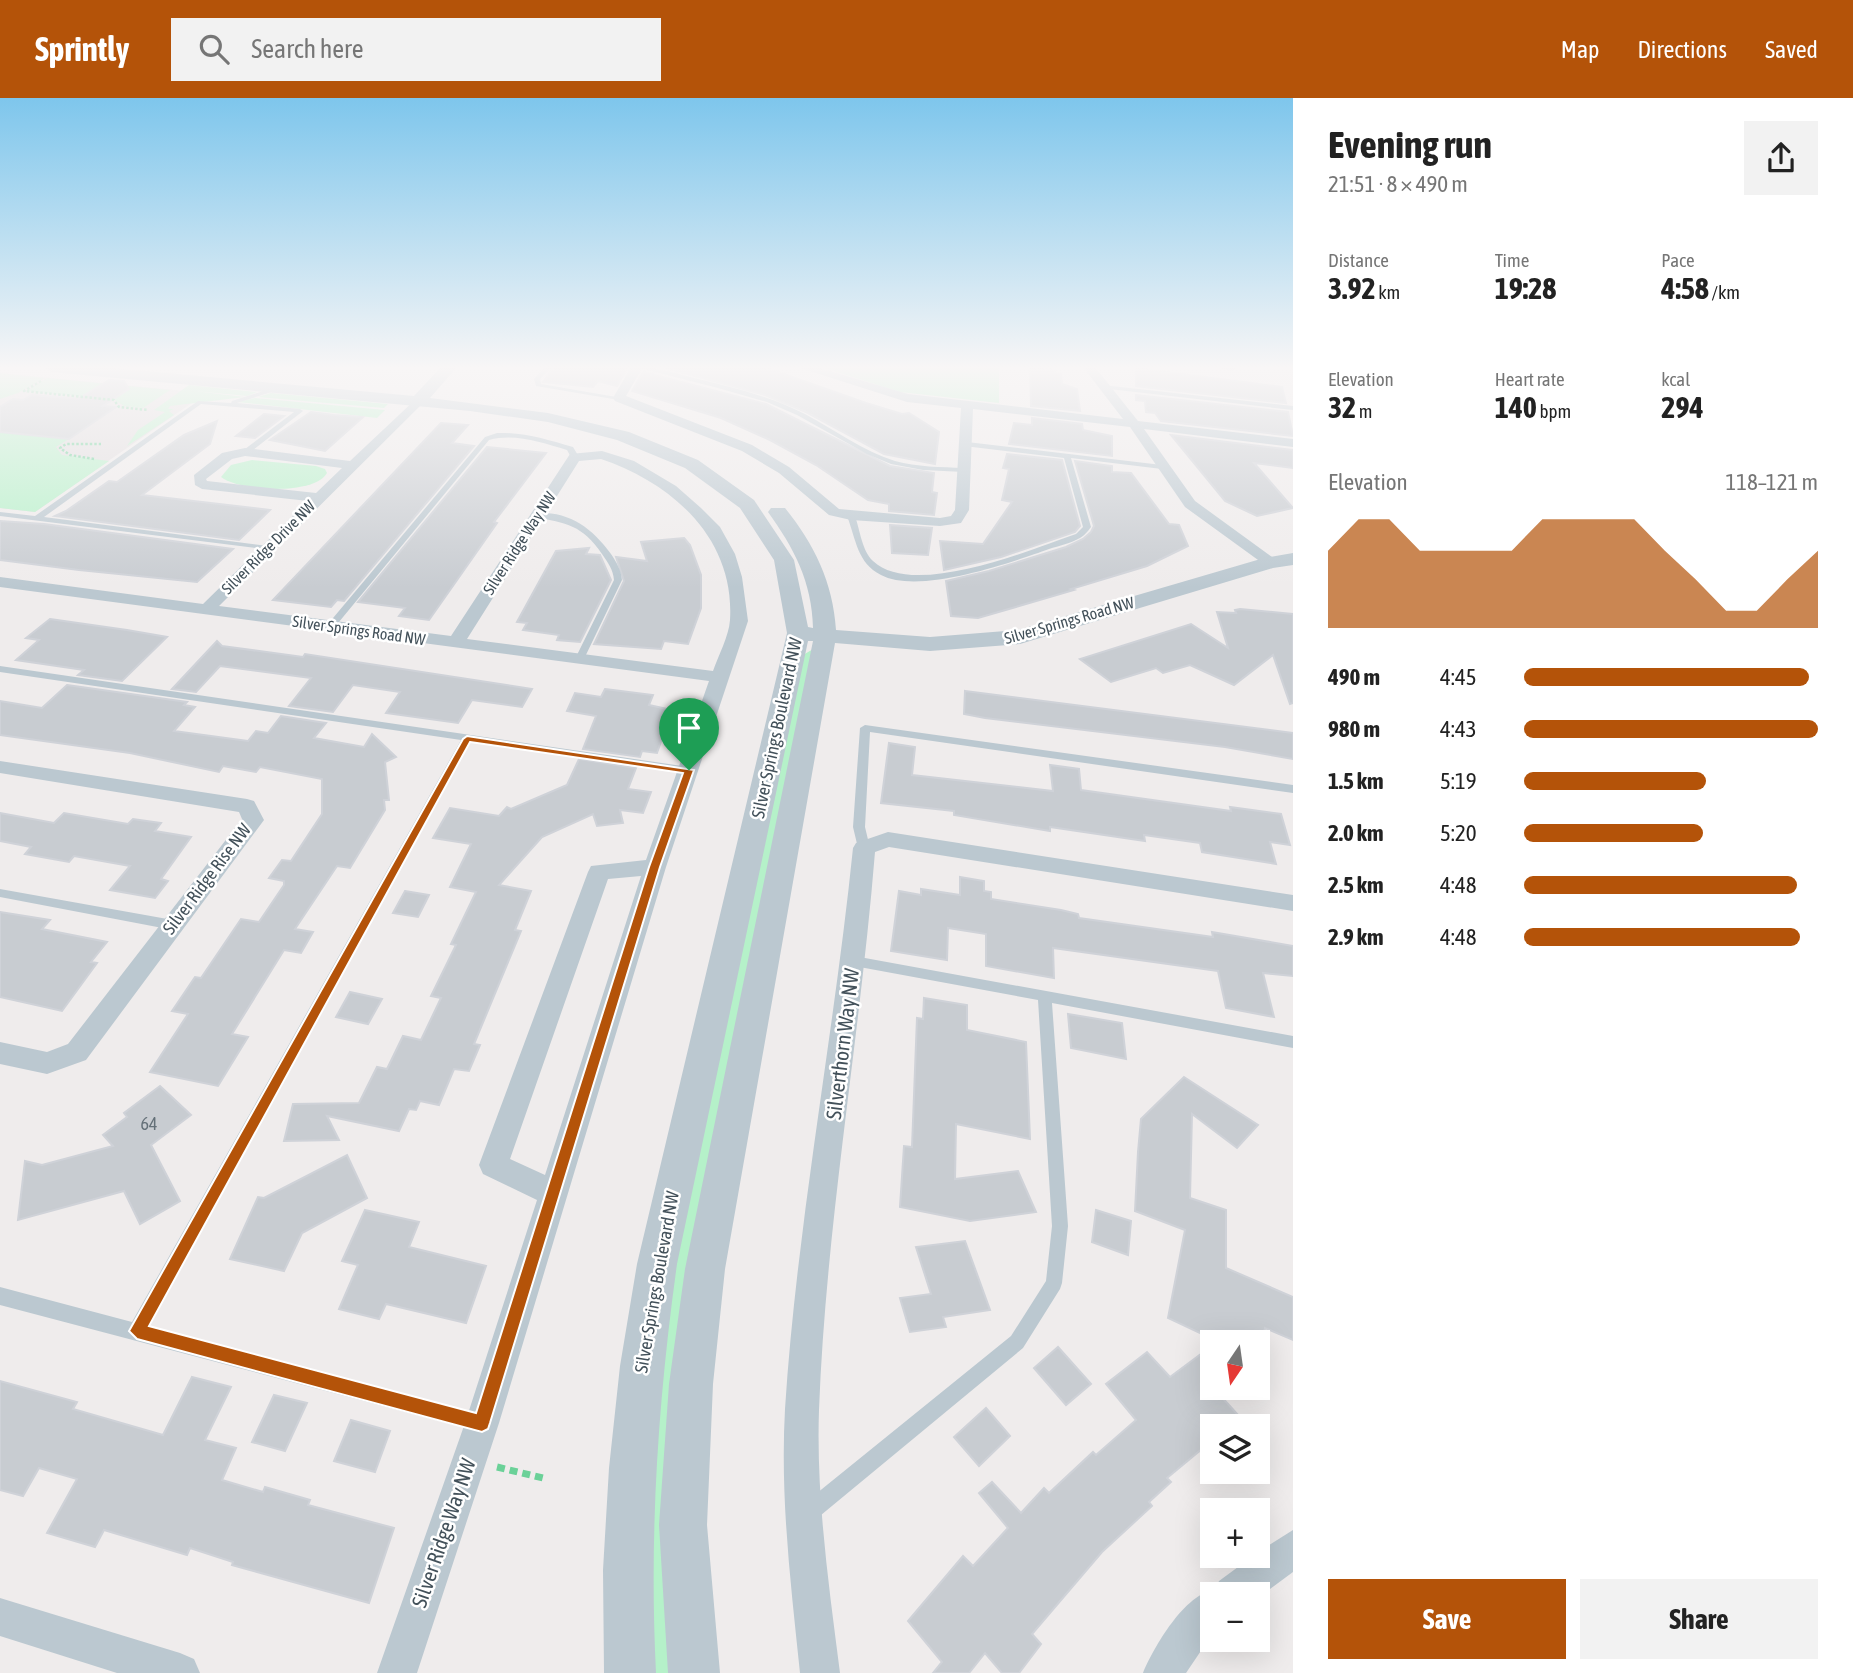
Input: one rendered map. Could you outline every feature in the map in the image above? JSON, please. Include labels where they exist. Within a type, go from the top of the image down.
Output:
[{"type":"street","name":"Silver Ridge Drive NW","points":[[206,610],[377,440]]},
{"type":"street","name":"Silver Springs Boulevard NW","points":[[636,440],[689,464],[744,502],[770,531],[781,550],[811,635],[705,1269],[691,1384],[683,1525],[694,1673]]},
{"type":"street","name":"Silver Springs Boulevard NW","points":[[630,1673],[627,1559],[641,1361],[657,1264],[811,635],[825,604],[814,566],[794,531],[750,488],[715,463],[665,440]]},
{"type":"street","points":[[728,440],[747,448],[784,470],[834,512],[850,516],[940,522],[956,520],[962,510],[967,440]]},
{"type":"street","points":[[1145,440],[1190,504],[1282,560]]},
{"type":"street","points":[[1272,440],[1293,443]]},
{"type":"street","points":[[318,498],[202,485],[200,478],[227,456],[245,452],[352,465]]},
{"type":"street","name":"Silver Ridge Way NW","points":[[397,1673],[482,1423],[655,867],[689,770],[717,677],[739,621],[739,608],[727,554],[715,530],[670,489],[629,464],[602,455],[575,457],[455,643]]},
{"type":"street","name":"Silver Springs Road NW","points":[[811,635],[930,644],[1020,637],[1282,560]]},
{"type":"street","name":"Silver Springs Road NW","points":[[0,582],[717,677]]},
{"type":"street","name":"Silver Ridge Rise NW","points":[[0,767],[247,806],[253,820],[77,1052],[47,1063],[0,1053]]},
{"type":"street","points":[[864,848],[888,839],[1293,903]]},
{"type":"street","name":"Silverthorn Way NW","points":[[820,1673],[803,1518],[802,1412],[810,1316],[854,961],[864,848]]},
{"type":"street","points":[[553,1193],[493,1166],[599,872],[655,867]]},
{"type":"street","points":[[1248,1582],[1293,1549]]},
{"type":"street","points":[[1163,1673],[1200,1617]]},
{"type":"street","points":[[0,1618],[180,1673]]},
{"type":"lane","points":[[36,519],[146,440]]},
{"type":"lane","points":[[245,452],[260,440]]},
{"type":"lane","points":[[331,626],[485,440]]},
{"type":"lane","points":[[542,440],[570,449],[575,457]]},
{"type":"lane","points":[[852,440],[885,459],[910,466],[964,470]]},
{"type":"lane","points":[[967,444],[1067,458],[1162,467]]},
{"type":"lane","points":[[850,516],[867,561],[880,572],[915,579],[946,578],[1079,536],[1087,527],[1067,458]]},
{"type":"lane","points":[[0,514],[268,548]]},
{"type":"lane","points":[[537,515],[577,523],[593,534],[618,570],[618,580],[580,659]]},
{"type":"lane","points":[[0,669],[689,770]]},
{"type":"lane","points":[[864,848],[859,827],[865,728],[1293,789]]},
{"type":"lane","points":[[137,1331],[467,739]]},
{"type":"lane","points":[[0,893],[173,925]]},
{"type":"lane","points":[[854,961],[1293,1042]]},
{"type":"lane","points":[[803,1518],[1017,1342],[1054,1283],[1060,1226],[1045,998]]},
{"type":"lane","points":[[0,1296],[482,1423]]},
{"type":"path","points":[[102,444],[66,443],[60,450],[79,457],[119,460]]},
{"type":"path","points":[[469,1460],[547,1479]]},
{"type":"shaded area","points":[[0,440],[138,440],[35,512],[0,508]]},
{"type":"green space","points":[[0,440],[67,440],[56,447],[62,455],[109,461],[35,512],[0,508]]},
{"type":"green space","points":[[252,460],[316,466],[325,469],[327,473],[307,485],[276,489],[243,486],[221,477],[231,465]]},
{"type":"green space","points":[[815,648],[687,1306],[675,1673],[644,1673],[652,1356],[803,655]]},
{"type":"building","points":[[176,440],[211,440],[142,495],[270,510],[239,540],[55,516],[109,481],[117,482]]},
{"type":"building","points":[[272,440],[337,440],[325,451]]},
{"type":"building","points":[[424,440],[454,440],[452,443],[474,446],[344,601],[337,600],[331,607],[273,600]]},
{"type":"building","points":[[771,440],[839,440],[890,466],[934,473],[932,492],[937,493],[934,515],[889,511],[889,504],[868,500],[816,465]]},
{"type":"building","points":[[859,440],[938,440],[935,464],[884,454]]},
{"type":"building","points":[[1010,440],[1112,440],[1112,456],[1009,444]]},
{"type":"building","points":[[1176,440],[1216,440],[1293,450],[1293,468],[1254,463],[1293,508],[1257,516],[1225,501]]},
{"type":"building","points":[[487,447],[546,453],[494,522],[497,523],[429,620],[399,616],[405,608],[358,602]]},
{"type":"building","points":[[1007,454],[1062,460],[1080,526],[1075,532],[1001,557],[944,570],[940,541],[983,544],[1012,502],[1002,500],[1009,469],[1003,468]]},
{"type":"building","points":[[1075,461],[1112,466],[1112,472],[1131,473],[1169,524],[1179,525],[1188,546],[1147,566],[1071,589],[1074,590],[978,618],[951,616],[946,581],[989,571],[1066,547],[1091,532],[1094,526]]},
{"type":"building","points":[[0,521],[44,524],[233,549],[197,582],[79,570],[0,560]]},
{"type":"building","points":[[890,525],[932,528],[928,555],[892,553]]},
{"type":"building","points":[[684,538],[690,545],[701,575],[701,608],[688,644],[664,641],[661,649],[594,644],[624,581],[616,557],[647,561],[641,542]]},
{"type":"building","points":[[589,548],[586,554],[600,555],[611,580],[580,642],[557,640],[559,635],[523,630],[527,623],[517,622],[556,551]]},
{"type":"building","points":[[1235,610],[1293,614],[1293,703],[1290,704],[1273,655],[1234,685],[1190,665],[1163,673],[1156,668],[1111,682],[1080,659],[1191,624],[1228,648],[1217,612],[1236,613]]},
{"type":"building","points":[[50,619],[167,637],[122,681],[78,675],[84,670],[16,660],[39,640],[26,638]]},
{"type":"building","points":[[217,641],[222,646],[303,657],[305,654],[532,689],[522,707],[472,700],[458,723],[386,713],[400,692],[353,685],[333,712],[289,706],[311,678],[220,666],[196,692],[172,689]]},
{"type":"building","points":[[67,685],[187,702],[184,705],[195,707],[174,731],[248,741],[256,731],[268,733],[281,716],[326,723],[314,738],[364,747],[372,734],[396,757],[385,762],[389,800],[384,800],[385,810],[350,868],[337,866],[295,929],[313,932],[301,953],[284,950],[232,1034],[248,1037],[218,1086],[150,1072],[188,1014],[172,1011],[195,977],[201,978],[241,919],[259,922],[284,885],[284,881],[269,878],[282,860],[291,861],[322,814],[322,779],[260,767],[256,772],[223,766],[219,772],[130,753],[0,735],[0,701],[42,708]]},
{"type":"building","points":[[605,689],[653,695],[649,705],[672,710],[657,753],[642,751],[640,757],[583,749],[596,716],[567,711],[575,693],[601,697]]},
{"type":"building","points":[[965,691],[1293,733],[1293,759],[1225,747],[964,714]]},
{"type":"building","points":[[889,743],[915,747],[912,775],[1053,791],[1050,765],[1079,769],[1081,790],[1231,811],[1230,807],[1281,814],[1290,845],[1270,842],[1276,864],[1202,852],[1200,843],[1144,835],[1145,841],[1050,827],[1050,831],[954,815],[954,811],[881,803]]},
{"type":"building","points":[[579,759],[636,768],[628,789],[651,792],[643,813],[620,810],[623,823],[597,826],[593,814],[542,837],[499,885],[531,891],[515,930],[521,931],[474,1044],[480,1045],[469,1071],[454,1069],[439,1105],[420,1101],[416,1110],[409,1109],[399,1131],[327,1116],[339,1140],[284,1141],[293,1104],[359,1103],[377,1067],[387,1069],[403,1036],[421,1040],[441,998],[431,996],[456,945],[451,944],[476,892],[450,887],[471,844],[433,838],[450,808],[499,816],[507,807],[511,809],[567,785]]},
{"type":"building","points":[[0,813],[54,823],[64,813],[128,824],[133,819],[161,823],[155,831],[191,837],[161,879],[168,881],[155,898],[110,890],[130,866],[74,856],[69,862],[25,854],[31,847],[0,841]]},
{"type":"building","points":[[960,877],[984,881],[984,891],[991,892],[991,899],[1061,910],[1078,914],[1079,918],[1213,937],[1212,932],[1293,946],[1293,976],[1263,973],[1274,1017],[1226,1008],[1218,971],[1053,948],[1054,978],[986,966],[986,934],[948,928],[947,960],[891,951],[899,891],[921,895],[921,889],[960,895]]},
{"type":"building","points":[[405,891],[429,895],[418,917],[393,913]]},
{"type":"building","points":[[0,912],[50,920],[42,929],[107,942],[91,962],[97,963],[62,1011],[0,997]]},
{"type":"building","points":[[350,992],[382,999],[368,1024],[336,1017]]},
{"type":"building","points":[[924,998],[967,1005],[967,1030],[1026,1042],[1030,1139],[956,1124],[955,1179],[1018,1171],[1036,1212],[970,1221],[900,1207],[904,1146],[912,1147],[917,1018],[923,1019]]},
{"type":"building","points":[[1068,1014],[1122,1023],[1126,1059],[1071,1048]]},
{"type":"building","points":[[1184,1077],[1258,1125],[1237,1148],[1192,1114],[1190,1198],[1226,1210],[1226,1268],[1293,1297],[1293,1340],[1265,1328],[1200,1330],[1200,1333],[1168,1318],[1185,1230],[1135,1211],[1141,1119]]},
{"type":"building","points":[[160,1086],[191,1115],[151,1145],[180,1201],[140,1224],[124,1191],[18,1220],[25,1161],[42,1165],[113,1146],[103,1135],[127,1117],[124,1113]]},
{"type":"building","points":[[347,1155],[367,1198],[302,1233],[284,1271],[230,1259],[258,1197],[264,1198]]},
{"type":"building","points":[[365,1210],[419,1222],[409,1247],[486,1266],[466,1323],[386,1304],[379,1319],[339,1309],[358,1265],[342,1261]]},
{"type":"building","points":[[1096,1210],[1131,1221],[1128,1255],[1092,1242]]},
{"type":"building","points":[[965,1241],[990,1310],[943,1317],[946,1327],[910,1332],[900,1298],[931,1294],[916,1247]]},
{"type":"building","points":[[1058,1347],[1091,1384],[1066,1405],[1034,1368]]},
{"type":"building","points":[[1147,1352],[1170,1377],[1200,1355],[1200,1400],[1224,1400],[1237,1414],[1200,1414],[1200,1451],[1167,1478],[1171,1482],[1149,1502],[1152,1506],[1102,1552],[1032,1634],[1041,1644],[1019,1673],[1002,1673],[985,1653],[969,1673],[933,1673],[942,1662],[908,1621],[963,1556],[973,1566],[1008,1528],[979,1493],[992,1482],[1021,1513],[1044,1488],[1049,1493],[1093,1452],[1096,1455],[1136,1420],[1106,1384]]},
{"type":"building","points":[[192,1377],[231,1387],[205,1440],[236,1448],[222,1480],[263,1492],[265,1487],[310,1500],[308,1505],[394,1528],[369,1603],[232,1565],[233,1562],[190,1548],[187,1555],[104,1530],[95,1547],[47,1533],[77,1479],[39,1468],[23,1496],[0,1490],[0,1381],[77,1402],[73,1409],[163,1435]]},
{"type":"building","points":[[274,1395],[307,1403],[285,1451],[252,1442]]},
{"type":"building","points":[[986,1408],[1010,1436],[979,1466],[954,1437]]},
{"type":"building","points":[[351,1420],[390,1431],[375,1472],[334,1461]]},
{"type":"route","points":[[467,739],[689,770],[655,867],[482,1423],[137,1331],[467,739]]}]
